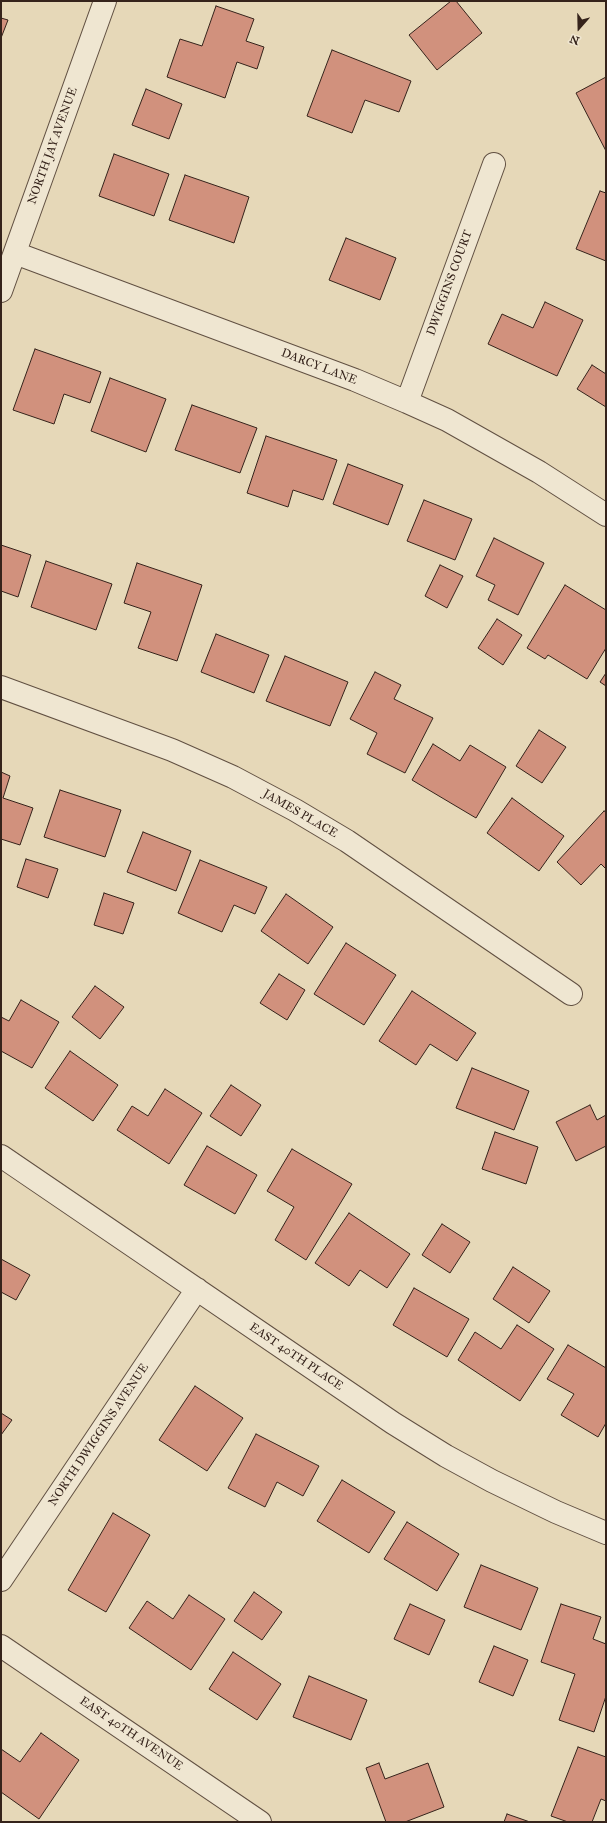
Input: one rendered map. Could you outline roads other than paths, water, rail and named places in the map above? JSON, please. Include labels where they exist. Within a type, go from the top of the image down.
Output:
[{"type":"street","name":"NORTH JAY AVENUE","points":[[1,291],[105,1]]},
{"type":"street","name":"DWIGGINS COURT","points":[[407,402],[494,164]]},
{"type":"street","name":"DARCY LANE","points":[[14,253],[348,377],[407,402],[447,420],[533,468],[606,515]]},
{"type":"street","name":"JAMES PLACE","points":[[1,687],[172,750],[233,777],[295,810],[347,841],[571,994]]},
{"type":"street","name":"EAST 40TH PLACE","points":[[1,1156],[393,1423],[446,1456],[492,1481],[556,1512],[606,1533]]},
{"type":"street","name":"NORTH DWIGGINS AVENUE","points":[[1,1580],[197,1289]]},
{"type":"street","name":"EAST 40TH AVENUE","points":[[1,1646],[260,1822]]}]
